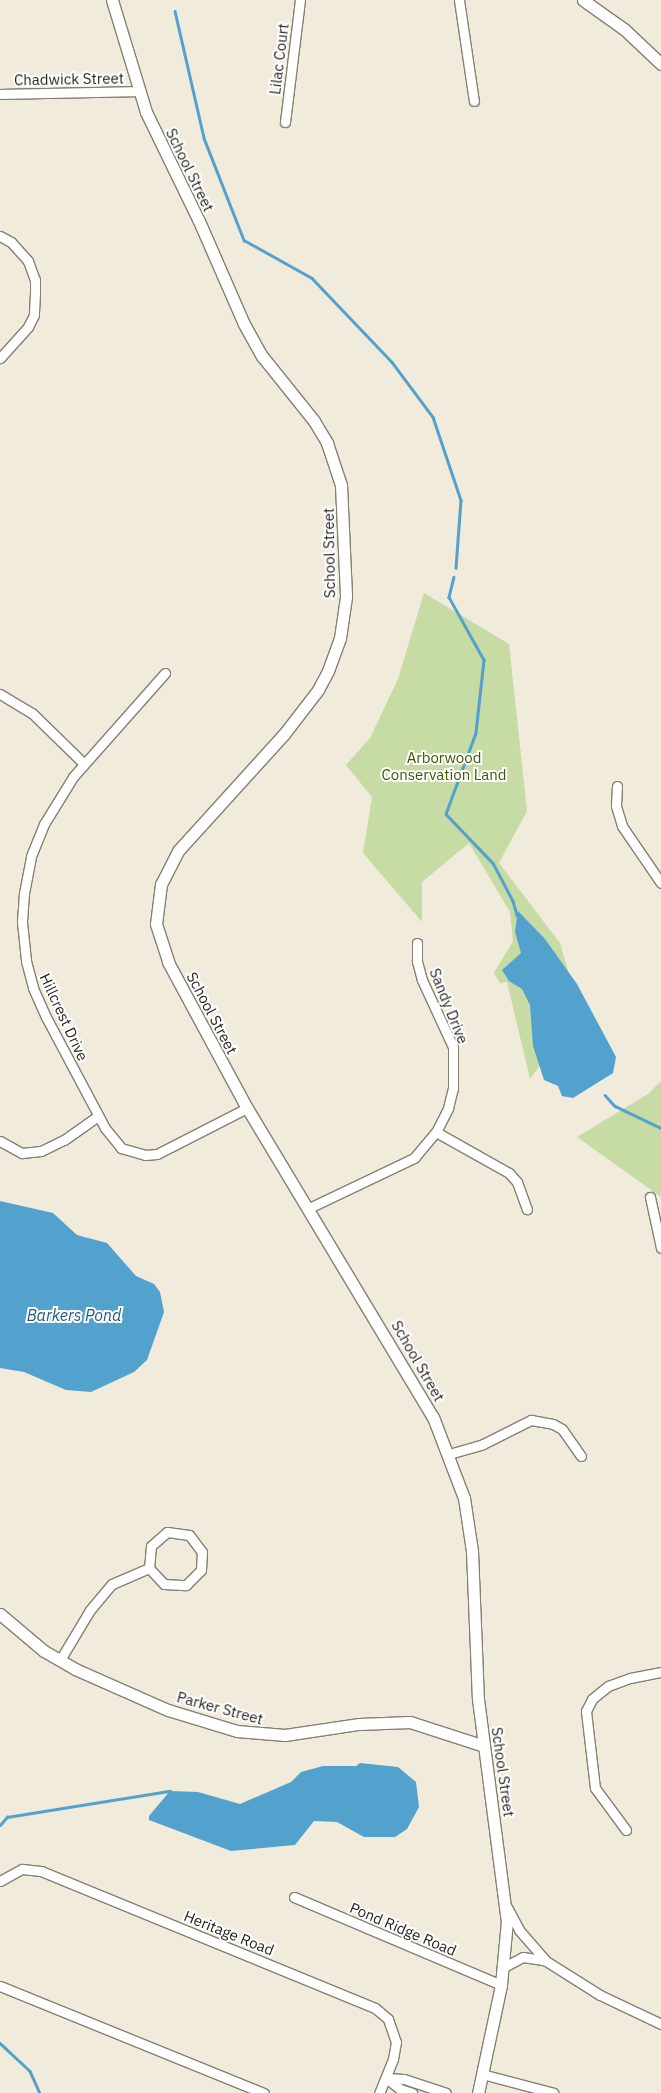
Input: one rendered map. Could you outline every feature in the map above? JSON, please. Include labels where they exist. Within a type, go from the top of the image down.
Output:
[{"type":"street","name":"School Street","points":[[112,0],[138,91],[248,334],[262,356],[314,421],[327,443],[341,485],[346,597],[340,638],[328,671],[318,690],[284,734],[178,851],[157,898],[156,924],[162,948],[247,1108],[394,1350],[433,1418],[449,1454],[464,1498],[470,1534],[474,1662],[506,1904],[504,1967],[478,2093]]},
{"type":"street","name":"Lilac Court","points":[[285,122],[300,0]]},
{"type":"street","points":[[459,0],[474,101]]},
{"type":"street","points":[[583,0],[624,29],[661,64]]},
{"type":"street","name":"Chadwick Street","points":[[0,94],[138,91]]},
{"type":"street","points":[[0,236],[20,251],[28,261],[35,280],[34,315],[28,327],[0,358]]},
{"type":"street","name":"Hillcrest Drive","points":[[165,673],[84,764],[52,807],[37,840],[27,874],[22,922],[33,988],[98,1116],[121,1148],[145,1155],[165,1151],[247,1108]]},
{"type":"street","points":[[0,694],[32,713],[84,764]]},
{"type":"street","points":[[617,786],[616,806],[622,826],[661,883]]},
{"type":"street","name":"Sandy Drive","points":[[307,1209],[414,1158],[436,1132],[448,1108],[455,1068],[453,1047],[445,1026],[422,980],[417,961],[417,943]]},
{"type":"street","points":[[0,1141],[22,1153],[41,1152],[64,1140],[98,1116]]},
{"type":"street","points":[[436,1132],[509,1173],[517,1182],[528,1209]]},
{"type":"street","points":[[650,1197],[661,1248]]},
{"type":"street","points":[[449,1454],[483,1444],[531,1420],[553,1424],[562,1429],[581,1456]]},
{"type":"street","points":[[167,1532],[189,1535],[202,1552],[201,1570],[186,1585],[164,1584],[149,1568],[151,1546],[167,1532]]},
{"type":"street","points":[[60,1660],[106,1590],[119,1580],[149,1568]]},
{"type":"street","name":"Parker Street","points":[[0,1614],[32,1642],[60,1660],[168,1710],[238,1731],[285,1735],[359,1724],[410,1722],[484,1746]]},
{"type":"street","points":[[626,1830],[595,1788],[586,1711],[592,1699],[608,1686],[630,1678],[661,1672]]},
{"type":"street","name":"Heritage Road","points":[[0,1881],[16,1871],[41,1871],[375,2008],[388,2019],[395,2033],[395,2050],[379,2093]]},
{"type":"street","name":"Pond Ridge Road","points":[[294,1897],[501,1985]]},
{"type":"street","points":[[506,1904],[519,1930],[546,1961],[600,1995],[661,2024]]},
{"type":"street","points":[[504,1967],[523,1957],[546,1961]]},
{"type":"street","points":[[0,1986],[264,2093]]},
{"type":"street","points":[[482,2074],[554,2093]]},
{"type":"street","points":[[386,2078],[400,2089],[412,2093]]},
{"type":"street","points":[[386,2078],[404,2079],[446,2093]]},
{"type":"green space","name":"Arborwood Conservation Land","points":[[424,593],[509,644],[527,811],[499,863],[560,943],[591,1050],[541,1064],[530,1079],[507,982],[500,983],[494,973],[513,941],[510,912],[469,843],[422,882],[422,922],[363,853],[372,797],[346,765],[370,738],[398,679]]},
{"type":"green space","points":[[661,1081],[661,1197],[577,1137],[648,1094]]},
{"type":"water","points":[[518,911],[545,939],[577,984],[616,1057],[613,1073],[573,1098],[562,1096],[558,1086],[544,1080],[533,1046],[530,1005],[522,989],[509,981],[502,970],[521,953],[515,932]]},
{"type":"water","name":"Barkers Pond","points":[[0,1201],[53,1213],[77,1235],[107,1243],[136,1276],[154,1284],[160,1292],[164,1312],[147,1360],[134,1372],[91,1392],[66,1390],[24,1372],[0,1368]]},
{"type":"water","points":[[360,1763],[398,1767],[416,1782],[419,1807],[407,1829],[395,1837],[364,1837],[337,1822],[314,1821],[295,1845],[231,1851],[149,1820],[149,1816],[170,1791],[198,1792],[240,1804],[291,1782],[301,1772],[323,1766],[356,1766]]},
{"type":"waterway","points":[[175,11],[204,138],[244,240],[312,278],[392,362],[433,417],[461,500],[456,568]]},
{"type":"waterway","points":[[454,577],[449,597],[484,660],[476,733],[446,814],[493,863],[513,901],[517,915]]},
{"type":"waterway","points":[[605,1095],[615,1106],[661,1128]]},
{"type":"waterway","points":[[0,1825],[7,1817],[170,1791]]},
{"type":"waterway","points":[[0,2043],[30,2071],[40,2093]]}]
